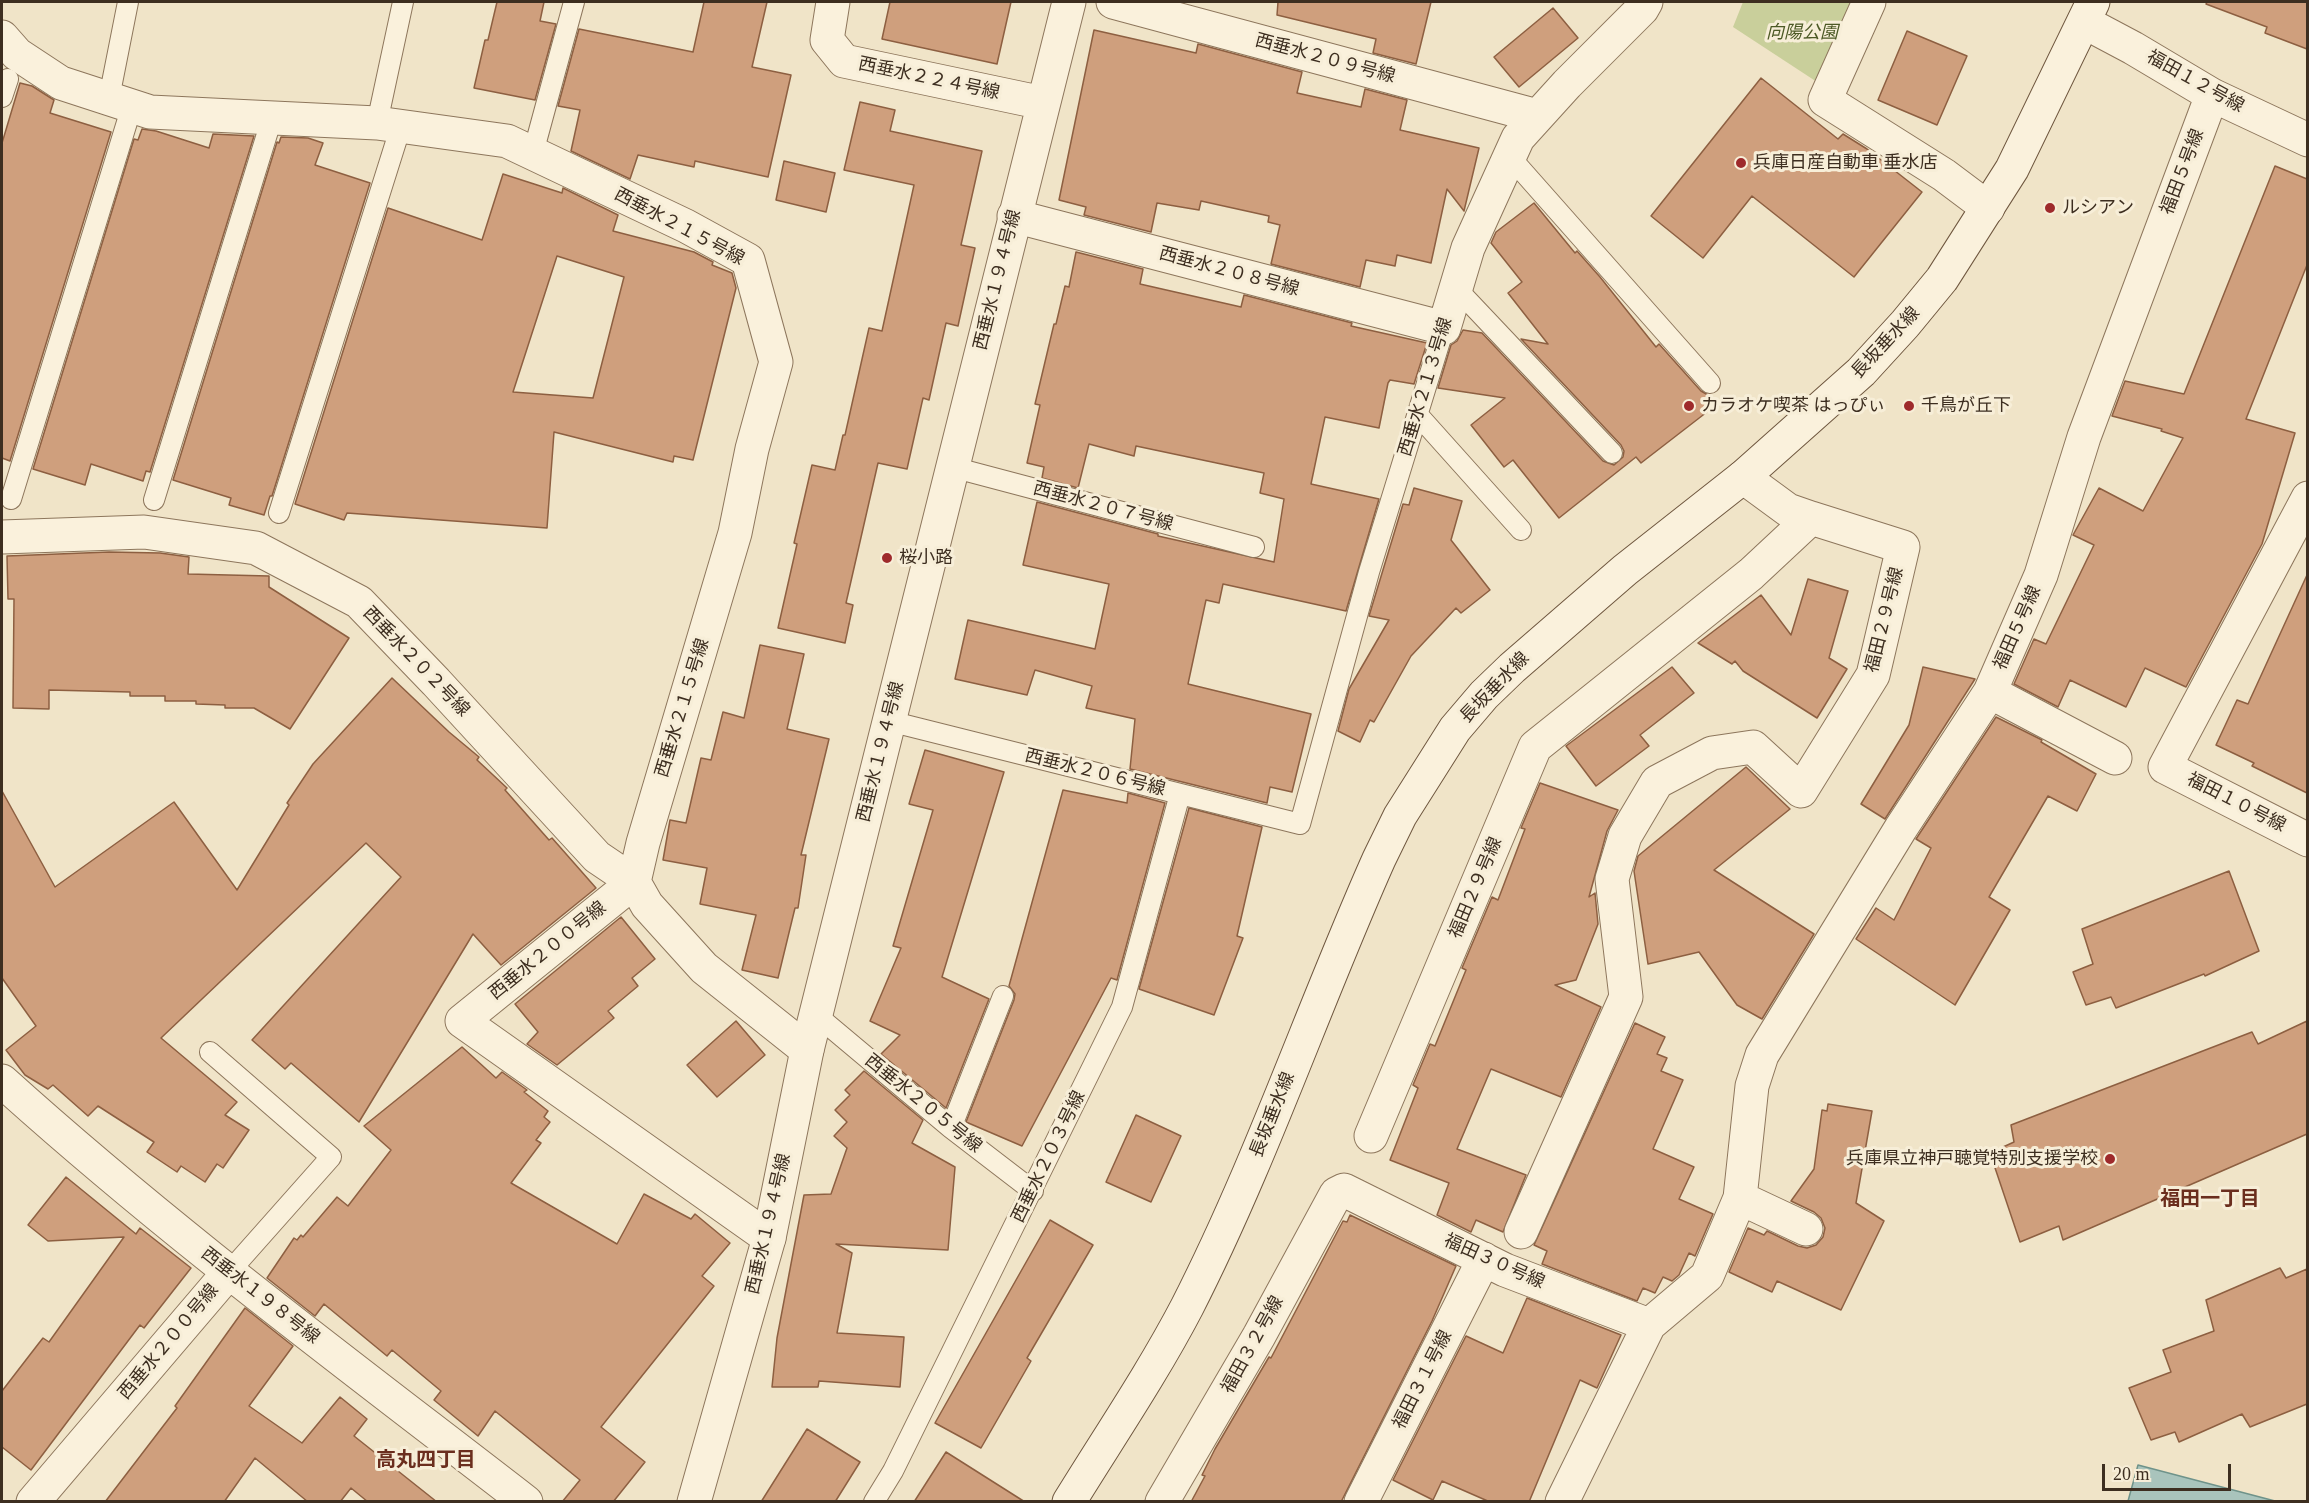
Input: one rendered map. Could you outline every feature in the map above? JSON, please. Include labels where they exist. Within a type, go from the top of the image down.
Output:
[{"type":"street","name":"西垂水２２４号線","points":[[833,2],[827,40],[844,61],[1043,103]]},
{"type":"street","name":"西垂水１９４号線","points":[[694,1502],[769,1238],[815,1014],[1069,2]]},
{"type":"street","name":"西垂水２０９号線","points":[[1113,2],[1537,116]]},
{"type":"street","name":"西垂水２１３号線","points":[[1444,328],[1468,248],[1518,138],[1642,9],[1646,2]]},
{"type":"street","points":[[1869,2],[1826,100],[1944,175],[1988,208]]},
{"type":"street","name":"長坂垂水線","points":[[1069,1502],[1147,1377],[1186,1308],[1256,1157],[1379,859],[1400,816],[1455,729],[1512,668],[1625,570],[1743,477],[1862,372],[1905,324],[1942,279],[2012,169],[2089,12]]},
{"type":"street","name":"福田１２号線","points":[[2089,12],[2133,48],[2212,95],[2307,140]]},
{"type":"street","name":"西垂水２１５号線","points":[[2,37],[17,54],[61,83],[150,112],[389,124],[507,141],[686,226],[748,260],[776,362],[752,449],[735,533],[643,843],[634,882]]},
{"type":"street","name":"福田５号線","points":[[1740,1198],[1752,1086],[1762,1055],[1901,828],[1990,692],[2041,575],[2084,437],[2212,95]]},
{"type":"street","name":"西垂水２０８号線","points":[[1014,216],[1444,328]]},
{"type":"street","points":[[1743,477],[1788,510],[1811,518]]},
{"type":"street","name":"福田１０号線","points":[[2307,498],[2165,767],[2307,840]]},
{"type":"street","name":"福田２９号線","points":[[1371,1136],[1535,747],[1751,574],[1811,518],[1903,547],[1873,675],[1801,791],[1754,747],[1712,753],[1657,782],[1625,836],[1612,879],[1626,997],[1521,1232]]},
{"type":"street","name":"西垂水２０２号線","points":[[2,537],[144,532],[256,548],[358,602],[436,682],[597,857],[634,882]]},
{"type":"street","points":[[1990,692],[2115,758]]},
{"type":"street","points":[[634,882],[647,905],[704,968],[807,1050]]},
{"type":"street","name":"西垂水２００号線","points":[[634,882],[462,1021],[769,1238]]},
{"type":"street","name":"西垂水１９８号線","points":[[2,1081],[76,1148],[229,1272],[526,1502]]},
{"type":"street","name":"福田３０号線","points":[[1344,1190],[1505,1270],[1649,1325]]},
{"type":"street","name":"福田３２号線","points":[[1162,1502],[1259,1336],[1335,1194],[1344,1190]]},
{"type":"street","points":[[1562,1502],[1649,1325],[1707,1276],[1740,1198],[1806,1229]]},
{"type":"street","name":"福田３１号線","points":[[1362,1502],[1484,1259]]},
{"type":"street","name":"西垂水２００号線","points":[[33,1502],[229,1272]]},
{"type":"lane","points":[[11,499],[121,102],[128,2]]},
{"type":"lane","points":[[279,513],[389,124],[403,2]]},
{"type":"lane","points":[[533,153],[574,2]]},
{"type":"lane","points":[[154,500],[272,118]]},
{"type":"lane","points":[[1510,157],[1710,383]]},
{"type":"lane","points":[[1456,288],[1612,453]]},
{"type":"lane","name":"西垂水２１３号線","points":[[1300,824],[1369,572],[1444,328]]},
{"type":"lane","points":[[1418,415],[1521,530]]},
{"type":"lane","name":"西垂水２０７号線","points":[[952,467],[1254,547]]},
{"type":"lane","name":"西垂水２０６号線","points":[[889,721],[1300,824]]},
{"type":"lane","name":"西垂水２０３号線","points":[[874,1502],[893,1471],[1122,1007],[1180,794]]},
{"type":"lane","points":[[951,1128],[1003,996]]},
{"type":"lane","name":"西垂水２０５号線","points":[[815,1014],[951,1128],[1033,1191]]},
{"type":"lane","name":"西垂水２００号線","points":[[210,1052],[331,1157],[229,1272]]},
{"type":"green space","name":"向陽公園","points":[[1743,2],[1851,2],[1817,82],[1733,27]]},
{"type":"water","points":[[2138,1465],[2275,1501],[2128,1501]]},
{"type":"building","points":[[497,2],[544,2],[540,21],[556,24],[535,100],[474,88]]},
{"type":"building","points":[[704,2],[767,2],[752,67],[791,75],[768,177],[695,161],[694,167],[638,155],[630,179],[571,151],[580,110],[558,106],[579,29],[693,52]]},
{"type":"building","points":[[890,2],[1011,2],[997,64],[882,39]]},
{"type":"building","points":[[1278,2],[1431,2],[1416,64],[1373,53],[1376,39],[1277,15]]},
{"type":"building","points":[[2207,2],[2307,2],[2307,49],[2265,33],[2267,27],[2206,4]]},
{"type":"building","points":[[1553,8],[1578,38],[1519,87],[1494,57]]},
{"type":"building","points":[[1094,30],[1196,53],[1198,44],[1302,72],[1297,93],[1361,107],[1365,89],[1407,100],[1400,130],[1479,148],[1464,211],[1447,189],[1431,263],[1397,255],[1395,266],[1366,260],[1360,287],[1271,264],[1280,225],[1268,222],[1269,216],[1201,201],[1199,210],[1157,203],[1151,232],[1084,215],[1086,207],[1059,200]]},
{"type":"building","points":[[1907,31],[1967,56],[1937,125],[1878,100]]},
{"type":"building","points":[[1761,78],[1838,139],[1843,134],[1867,149],[1922,192],[1854,277],[1752,196],[1703,258],[1651,216]]},
{"type":"building","points":[[20,83],[32,86],[54,100],[50,113],[111,132],[10,461],[2,458],[2,143]]},
{"type":"building","points":[[860,102],[895,110],[890,131],[982,151],[961,245],[975,248],[958,326],[946,323],[929,400],[923,398],[907,469],[878,463],[846,603],[853,605],[845,643],[778,628],[812,465],[835,470],[869,328],[882,331],[914,185],[844,170]]},
{"type":"building","points":[[142,129],[156,131],[209,148],[213,134],[254,136],[150,472],[146,471],[143,481],[91,464],[85,485],[33,469],[134,139],[138,140]]},
{"type":"building","points":[[281,137],[308,138],[323,143],[315,165],[370,183],[272,496],[270,496],[264,515],[229,505],[231,498],[173,480],[277,142],[279,143]]},
{"type":"building","points":[[784,161],[835,173],[826,212],[776,200]]},
{"type":"building","points":[[2275,166],[2307,179],[2307,265],[2246,419],[2295,433],[2262,544],[2186,687],[2145,668],[2126,707],[2070,680],[2058,707],[2014,684],[2034,639],[2046,644],[2094,545],[2073,535],[2099,488],[2143,511],[2183,438],[2161,431],[2162,429],[2112,416],[2125,381],[2184,394]]},
{"type":"building","points":[[503,174],[562,193],[563,188],[618,215],[613,231],[694,252],[713,262],[712,265],[732,273],[736,288],[693,460],[674,456],[673,462],[554,432],[547,528],[347,513],[344,520],[295,504],[388,208],[482,240]],"holes":[[[557,256],[624,277],[593,398],[513,392]]]},
{"type":"building","points":[[1534,203],[1575,253],[1577,251],[1600,277],[1656,347],[1659,344],[1716,405],[1641,463],[1636,457],[1559,518],[1513,460],[1504,467],[1471,425],[1505,398],[1438,388],[1451,345],[1457,341],[1463,330],[1482,333],[1603,461],[1614,465],[1623,457],[1624,451],[1621,445],[1521,339],[1548,344],[1508,293],[1522,282],[1491,243],[1496,232]]},
{"type":"building","points":[[1076,252],[1143,269],[1140,284],[1241,307],[1244,295],[1352,323],[1351,326],[1427,343],[1414,384],[1390,380],[1388,383],[1379,428],[1325,417],[1311,484],[1379,499],[1346,611],[1223,584],[1219,603],[1206,600],[1188,684],[1311,714],[1292,792],[1270,787],[1267,803],[1130,769],[1135,719],[1086,708],[1092,686],[1035,670],[1027,695],[955,679],[968,620],[1095,649],[1109,584],[1023,565],[1037,502],[1158,534],[1158,536],[1274,562],[1284,499],[1260,493],[1264,473],[1136,446],[1134,456],[1089,444],[1078,488],[1042,478],[1044,467],[1027,463],[1040,405],[1035,404],[1054,324],[1056,324],[1065,286],[1069,287]]},
{"type":"building","points":[[1414,488],[1462,501],[1451,540],[1490,590],[1461,613],[1456,608],[1411,656],[1374,722],[1370,720],[1360,742],[1338,731],[1349,689],[1389,620],[1369,616],[1403,504],[1409,505]]},
{"type":"building","points":[[109,552],[160,553],[189,557],[188,574],[269,576],[269,587],[349,638],[290,729],[254,708],[225,708],[225,705],[196,704],[196,701],[165,701],[165,696],[130,696],[130,692],[49,690],[49,709],[13,708],[14,599],[8,599],[7,556]]},
{"type":"building","points":[[2307,575],[2307,793],[2252,766],[2254,763],[2216,745],[2237,700],[2248,704]]},
{"type":"building","points":[[1808,579],[1848,591],[1829,658],[1847,669],[1817,718],[1743,671],[1735,661],[1732,664],[1698,643],[1761,595],[1791,635]]},
{"type":"building","points":[[760,645],[804,654],[787,729],[829,739],[801,855],[806,855],[798,908],[795,908],[778,978],[742,970],[756,915],[700,904],[707,868],[663,860],[670,820],[686,823],[701,758],[711,760],[723,712],[744,718]]},
{"type":"building","points":[[1672,667],[1694,693],[1640,735],[1649,746],[1596,786],[1566,746]]},
{"type":"building","points":[[1923,667],[1975,679],[1885,819],[1861,804],[1909,725]]},
{"type":"building","points":[[392,678],[479,757],[477,760],[507,788],[505,790],[549,840],[552,838],[596,888],[501,965],[473,934],[359,1122],[291,1063],[285,1069],[252,1040],[401,877],[366,843],[161,1038],[237,1102],[225,1115],[249,1130],[223,1168],[217,1164],[205,1182],[181,1166],[177,1172],[147,1152],[154,1142],[98,1106],[88,1116],[53,1085],[48,1089],[25,1075],[6,1050],[36,1026],[2,978],[2,791],[55,887],[174,802],[237,890],[289,805],[287,803],[313,764]]},
{"type":"building","points":[[1996,717],[2042,740],[2041,742],[2096,774],[2077,811],[2048,796],[1989,897],[2010,910],[1955,1005],[1856,939],[1876,908],[1894,920],[1931,848],[1916,839]]},
{"type":"building","points":[[925,750],[1004,772],[942,977],[989,999],[946,1108],[881,1054],[900,1035],[870,1021],[901,948],[893,946],[933,810],[909,804]]},
{"type":"building","points":[[1746,767],[1790,809],[1714,870],[1814,934],[1762,1019],[1737,1005],[1699,952],[1648,964],[1634,871],[1638,856]]},
{"type":"building","points":[[1540,783],[1618,810],[1607,831],[1589,897],[1595,893],[1598,924],[1576,980],[1555,985],[1601,1007],[1561,1097],[1491,1069],[1457,1149],[1526,1175],[1503,1232],[1476,1220],[1471,1232],[1437,1215],[1449,1183],[1390,1160],[1418,1088],[1413,1085],[1430,1044],[1435,1046],[1466,970],[1462,968],[1492,897],[1498,900],[1525,829],[1521,828]]},
{"type":"building","points":[[1063,790],[1127,803],[1128,793],[1165,803],[1117,980],[1111,978],[1022,1146],[966,1122],[1014,1000],[1015,994],[1009,986]]},
{"type":"building","points":[[1189,808],[1262,827],[1237,936],[1243,938],[1214,1015],[1139,989]]},
{"type":"building","points":[[2229,871],[2259,951],[2205,976],[2204,974],[2116,1008],[2111,997],[2086,1005],[2073,972],[2093,964],[2082,929]]},
{"type":"building","points":[[621,917],[655,959],[632,978],[638,986],[608,1011],[614,1018],[557,1065],[527,1044],[538,1032],[515,1004]]},
{"type":"building","points":[[736,1021],[765,1055],[717,1097],[687,1065]]},
{"type":"building","points":[[2307,1021],[2307,1134],[2063,1240],[2059,1226],[2020,1242],[1990,1153],[2014,1142],[2011,1125],[2252,1032],[2258,1044]]},
{"type":"building","points":[[1635,1023],[1665,1037],[1657,1054],[1667,1058],[1661,1071],[1683,1080],[1653,1149],[1694,1167],[1679,1199],[1713,1214],[1695,1256],[1689,1253],[1679,1275],[1672,1281],[1663,1277],[1655,1293],[1643,1288],[1637,1301],[1542,1264],[1547,1251],[1534,1245]]},
{"type":"building","points":[[462,1047],[496,1078],[502,1072],[527,1090],[524,1092],[548,1111],[544,1117],[550,1122],[536,1140],[541,1143],[511,1183],[617,1244],[644,1194],[691,1219],[695,1214],[730,1243],[702,1276],[714,1286],[601,1427],[645,1462],[613,1502],[562,1502],[580,1480],[495,1411],[478,1436],[434,1400],[441,1391],[392,1350],[387,1356],[324,1304],[315,1316],[267,1278],[294,1238],[297,1240],[301,1235],[303,1237],[337,1197],[348,1206],[391,1150],[364,1126]]},
{"type":"building","points":[[864,1071],[923,1120],[912,1143],[955,1167],[948,1250],[836,1244],[852,1253],[837,1333],[904,1337],[900,1387],[819,1381],[818,1387],[772,1387],[777,1338],[804,1195],[831,1194],[847,1148],[834,1136],[847,1122],[835,1110],[850,1095],[845,1090]]},
{"type":"building","points":[[1828,1104],[1872,1111],[1856,1203],[1884,1221],[1841,1310],[1777,1281],[1772,1292],[1729,1272],[1748,1228],[1764,1235],[1767,1231],[1807,1248],[1816,1245],[1823,1237],[1825,1228],[1821,1218],[1791,1201],[1814,1169],[1822,1110],[1827,1111]]},
{"type":"building","points":[[1136,1115],[1181,1136],[1151,1202],[1106,1182]]},
{"type":"building","points":[[66,1177],[136,1234],[140,1228],[191,1268],[144,1328],[140,1325],[31,1470],[2,1447],[2,1391],[43,1338],[49,1342],[124,1237],[48,1241],[28,1225]]},
{"type":"building","points":[[1350,1215],[1456,1266],[1432,1321],[1341,1502],[1191,1502],[1205,1476],[1202,1475],[1215,1449],[1269,1357],[1271,1358],[1343,1221],[1347,1222]]},
{"type":"building","points":[[1050,1220],[1093,1245],[1027,1358],[1031,1361],[981,1448],[935,1423]]},
{"type":"building","points":[[2280,1268],[2286,1278],[2307,1269],[2307,1404],[2250,1427],[2242,1414],[2179,1442],[2175,1432],[2151,1440],[2129,1388],[2171,1372],[2163,1350],[2214,1331],[2206,1300]]},
{"type":"building","points":[[1527,1298],[1621,1335],[1597,1388],[1580,1380],[1529,1502],[1490,1502],[1442,1481],[1433,1500],[1393,1480],[1466,1336],[1503,1353]]},
{"type":"building","points":[[245,1308],[293,1346],[249,1406],[302,1443],[340,1397],[367,1419],[354,1436],[437,1502],[368,1502],[351,1488],[340,1502],[308,1502],[255,1458],[224,1502],[105,1502],[177,1408],[175,1406]]},
{"type":"building","points":[[807,1429],[860,1462],[835,1502],[761,1502]]},
{"type":"building","points":[[946,1452],[1025,1502],[914,1502]]},
{"type":"place","name":"兵庫日産自動車 垂水店","points":[[1741,163]]},
{"type":"place","name":"ルシアン","points":[[2050,208]]},
{"type":"place","name":"カラオケ喫茶 はっぴぃ","points":[[1689,406]]},
{"type":"place","name":"千鳥が丘下","points":[[1909,406]]},
{"type":"place","name":"桜小路","points":[[887,558]]},
{"type":"place","name":"兵庫県立神戸聴覚特別支援学校","points":[[2110,1159]]},
{"type":"district","name":"福田一丁目","points":[[2210,1200]]},
{"type":"district","name":"高丸四丁目","points":[[426,1461]]}]
